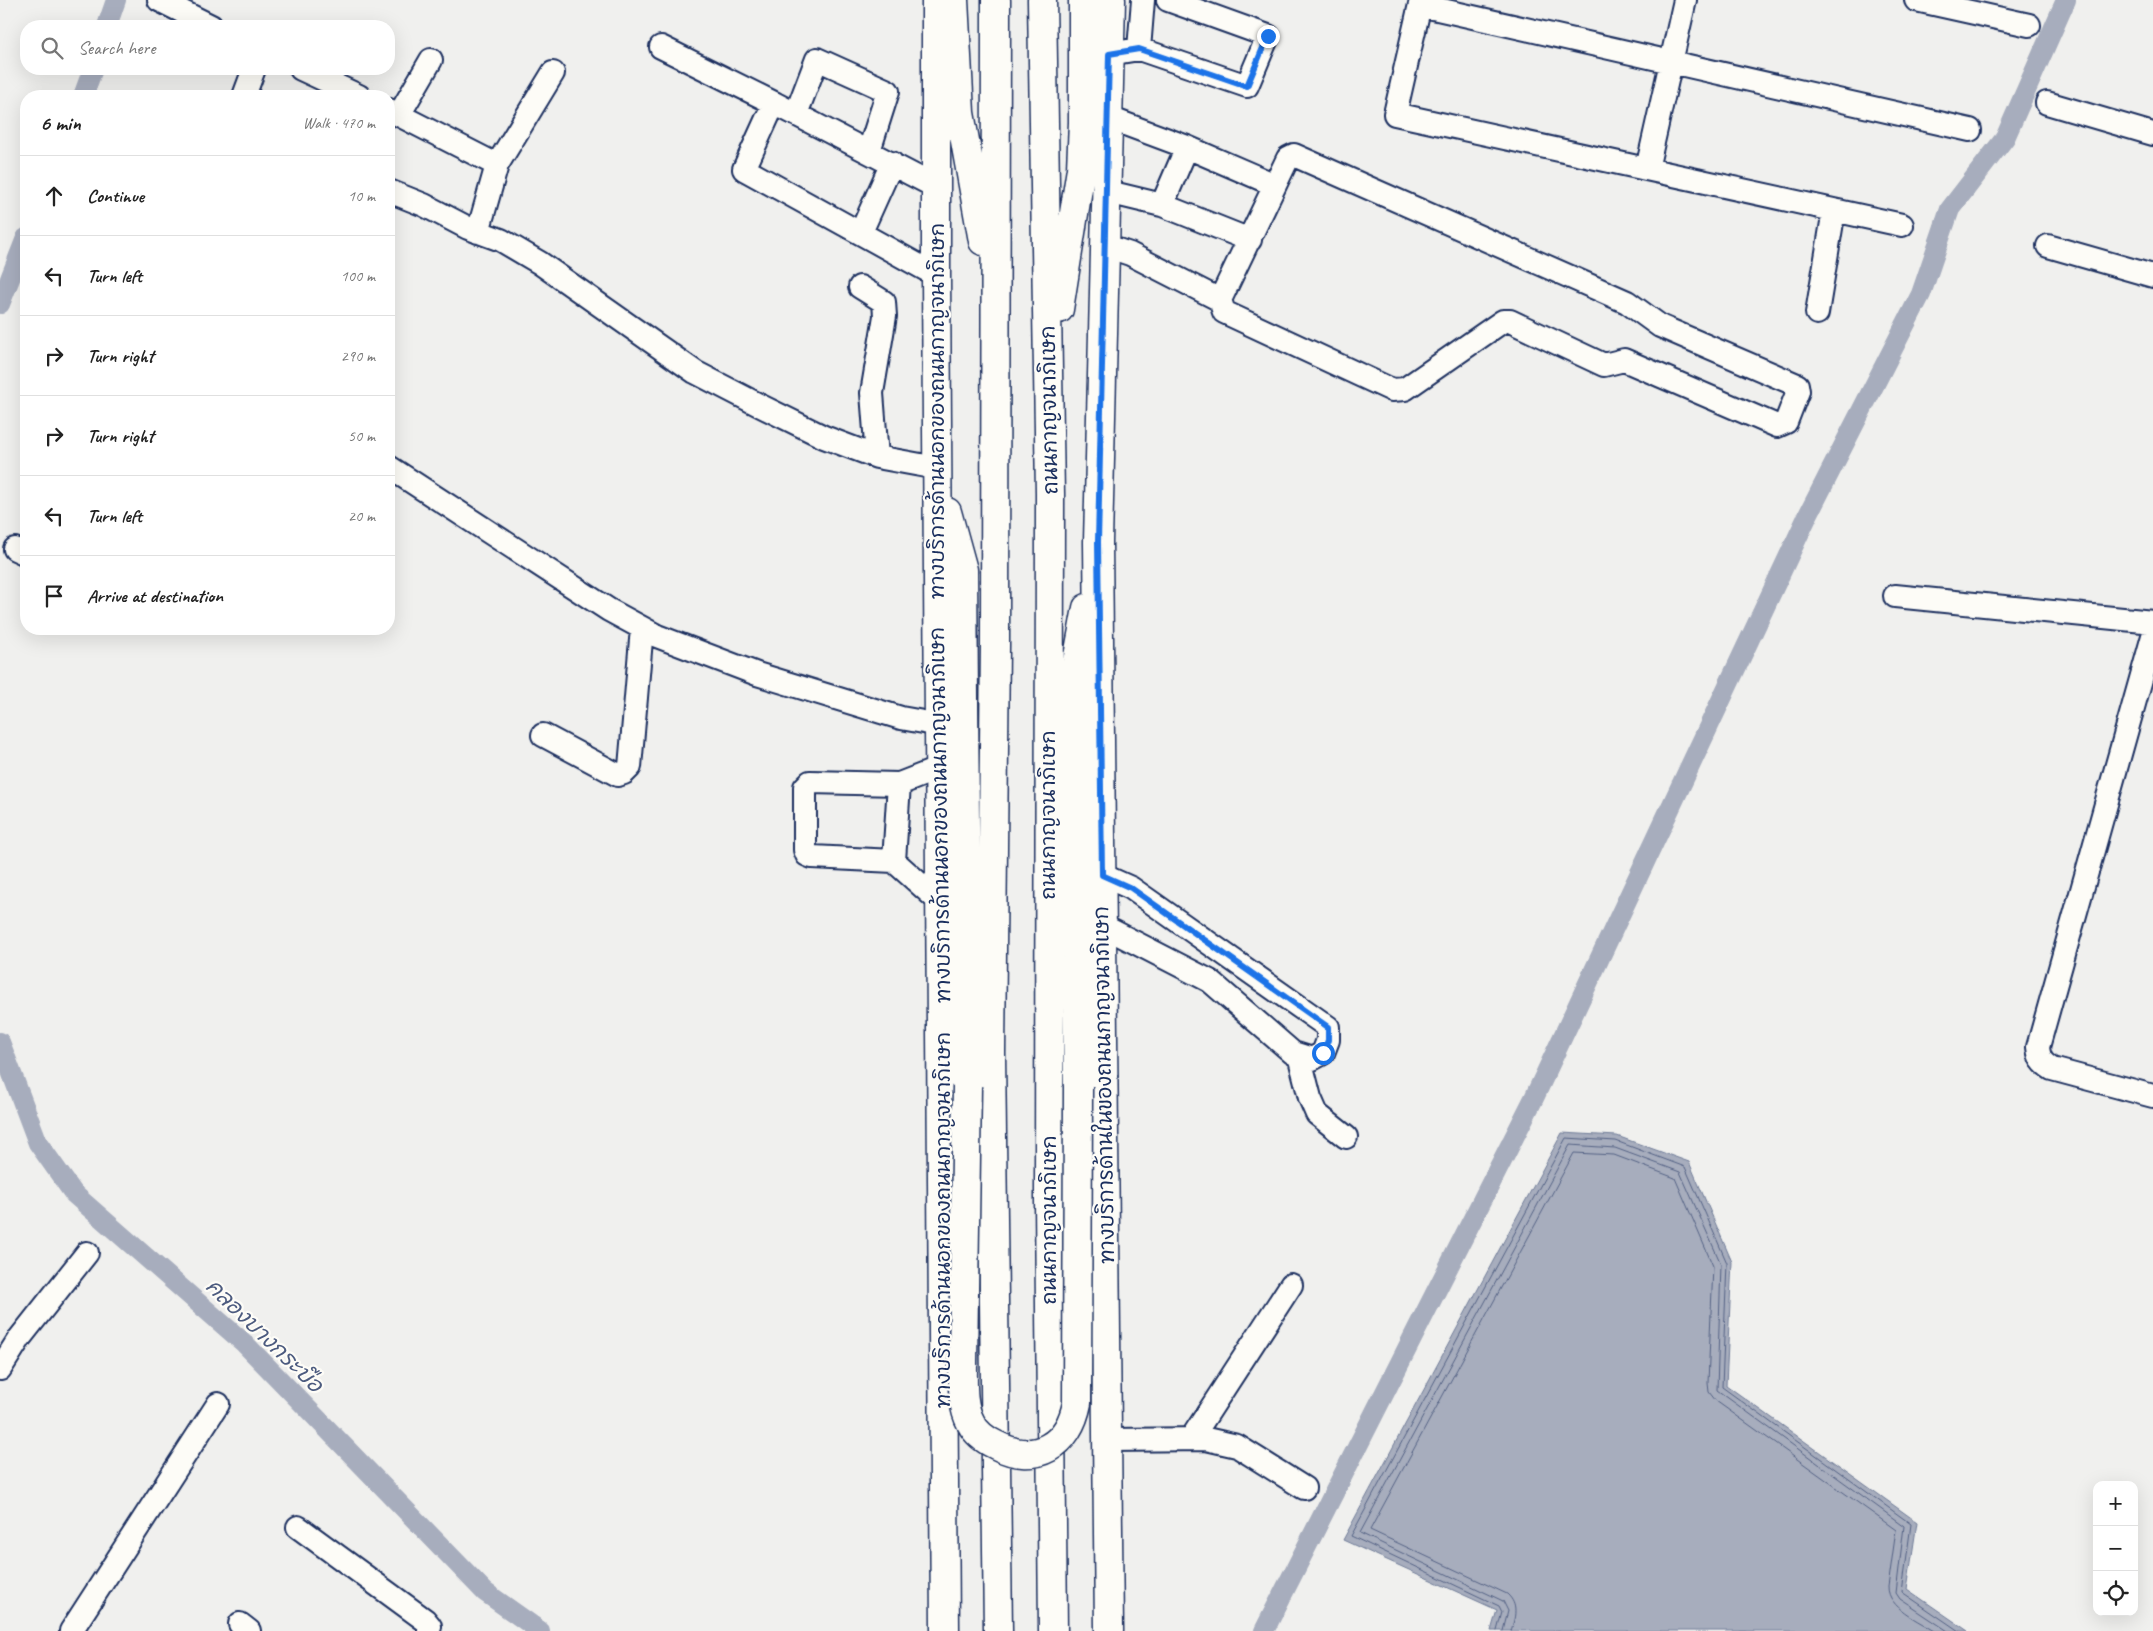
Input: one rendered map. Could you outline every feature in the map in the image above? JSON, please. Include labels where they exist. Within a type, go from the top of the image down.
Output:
[{"type":"main road","name":"ทางบริการด้านนอกของถนนกาญจนาภิเษก","points":[[936,0],[937,473],[945,1631]]},
{"type":"main road","points":[[954,0],[956,71],[960,113],[996,306]]},
{"type":"main road","points":[[996,0],[991,1053],[998,1631]]},
{"type":"main road","name":"ถนนกาญจนาภิเษก","points":[[1042,0],[1050,494],[1048,750],[1049,1199],[1053,1631]]},
{"type":"main road","points":[[1048,374],[1081,169],[1083,0]]},
{"type":"main road","name":"ทางบริการด้านในของถนนกาญจนาภิเษก","points":[[1109,1631],[1098,542],[1108,192],[1111,0]]},
{"type":"main road","points":[[937,473],[963,570],[967,1086],[963,1362],[965,1403],[970,1421],[978,1434],[1005,1450],[1019,1453],[1046,1450],[1059,1442],[1068,1431],[1077,1403],[1078,1086],[1073,684],[1098,542]]},
{"type":"main road","points":[[1048,750],[1073,684]]},
{"type":"street","points":[[159,0],[199,20]]},
{"type":"street","points":[[1139,49],[1143,0]]},
{"type":"street","points":[[1109,54],[1139,49],[1247,86],[1268,36],[1168,0]]},
{"type":"street","points":[[1647,169],[1684,0]]},
{"type":"street","points":[[1916,0],[2029,25]]},
{"type":"street","points":[[1902,225],[1395,114],[1421,3],[1970,130]]},
{"type":"street","points":[[661,47],[796,114],[936,187]]},
{"type":"street","points":[[796,114],[817,59],[888,91],[869,152]]},
{"type":"street","points":[[395,106],[431,60]]},
{"type":"street","points":[[478,232],[497,165],[552,73]]},
{"type":"street","points":[[246,90],[252,75]]},
{"type":"street","points":[[314,75],[347,90]]},
{"type":"street","points":[[774,103],[744,169],[936,275]]},
{"type":"street","points":[[2047,103],[2153,134]]},
{"type":"street","points":[[395,113],[497,165]]},
{"type":"street","points":[[1109,118],[1187,148],[1275,186]]},
{"type":"street","points":[[1162,205],[1187,148]]},
{"type":"street","points":[[1106,246],[1130,254],[1220,300],[1224,312],[1392,390],[1405,390],[1503,321],[1510,321],[1604,365],[1624,360],[1777,426],[1786,422],[1798,391],[1797,385],[1660,326],[1627,302],[1294,155],[1288,158],[1220,300]]},
{"type":"street","points":[[861,232],[892,164]]},
{"type":"street","points":[[1108,192],[1162,205],[1250,240]]},
{"type":"street","points":[[395,193],[424,205],[478,232],[501,240],[540,263],[695,372],[824,437],[877,456],[937,473]]},
{"type":"street","points":[[1817,313],[1834,210]]},
{"type":"street","points":[[2048,246],[2153,276]]},
{"type":"street","points":[[860,288],[884,302],[885,316],[872,393],[877,456]]},
{"type":"street","points":[[395,471],[609,610],[657,636],[757,674],[901,718],[940,725]]},
{"type":"street","points":[[1895,596],[2153,622]]},
{"type":"street","points":[[542,734],[618,775],[630,768],[642,628]]},
{"type":"street","points":[[2153,636],[2038,1047],[2039,1056],[2044,1064],[2052,1069],[2153,1096]]},
{"type":"street","points":[[940,768],[899,784],[812,781],[805,788],[807,855],[894,861],[941,903]]},
{"type":"street","points":[[894,861],[899,784]]},
{"type":"street","points":[[1102,875],[1131,888],[1328,1027],[1328,1040],[1323,1053],[1312,1059],[1293,1053],[1210,982],[1103,926]]},
{"type":"street","points":[[1299,1055],[1310,1098],[1317,1114],[1346,1137]]},
{"type":"street","points":[[0,1370],[19,1339],[87,1253]]},
{"type":"street","points":[[1191,1439],[1291,1285]]},
{"type":"street","points":[[71,1631],[218,1404]]},
{"type":"street","points":[[1108,1440],[1206,1439],[1237,1446],[1304,1488]]},
{"type":"street","points":[[298,1527],[425,1620],[430,1626],[428,1631]]},
{"type":"water","points":[[1562,1133],[1617,1136],[1689,1162],[1732,1262],[1726,1385],[1917,1522],[1907,1589],[1968,1631],[1491,1631],[1497,1610],[1343,1540]]},
{"type":"waterway","points":[[109,20],[116,0]]},
{"type":"waterway","points":[[1264,1631],[1534,1098],[1809,513],[1921,294],[1950,209],[2005,138],[2066,0]]},
{"type":"waterway","points":[[85,90],[91,75]]},
{"type":"waterway","points":[[0,304],[20,253]]},
{"type":"waterway","name":"คลองบางกระบือ","points":[[0,1042],[38,1143],[74,1194],[244,1343],[485,1592],[540,1631]]},
{"type":"route","points":[[1268,36],[1247,86],[1139,49],[1109,54],[1108,192],[1098,542],[1102,875],[1131,888],[1328,1027],[1328,1040],[1323,1053]]}]
